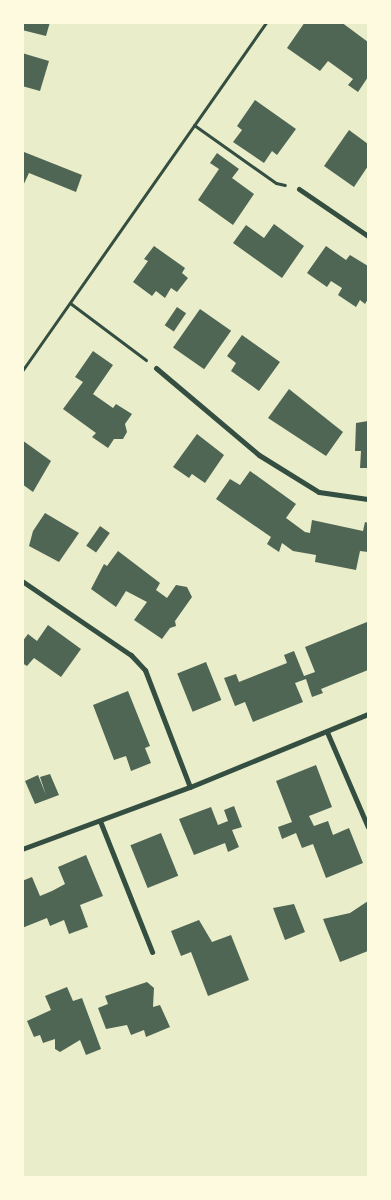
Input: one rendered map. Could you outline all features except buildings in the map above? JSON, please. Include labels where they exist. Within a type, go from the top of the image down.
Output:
[{"type":"street","points":[[299,189],[368,236]]},
{"type":"street","points":[[156,368],[267,459],[319,492],[368,499]]},
{"type":"street","points":[[22,581],[131,656],[145,670],[190,787]]},
{"type":"street","points":[[22,849],[190,787],[368,714]]},
{"type":"street","points":[[327,732],[368,827]]},
{"type":"street","points":[[100,821],[152,952]]},
{"type":"path","points":[[22,371],[266,22]]},
{"type":"path","points":[[194,125],[276,183],[299,189]]},
{"type":"path","points":[[70,303],[156,368]]}]
